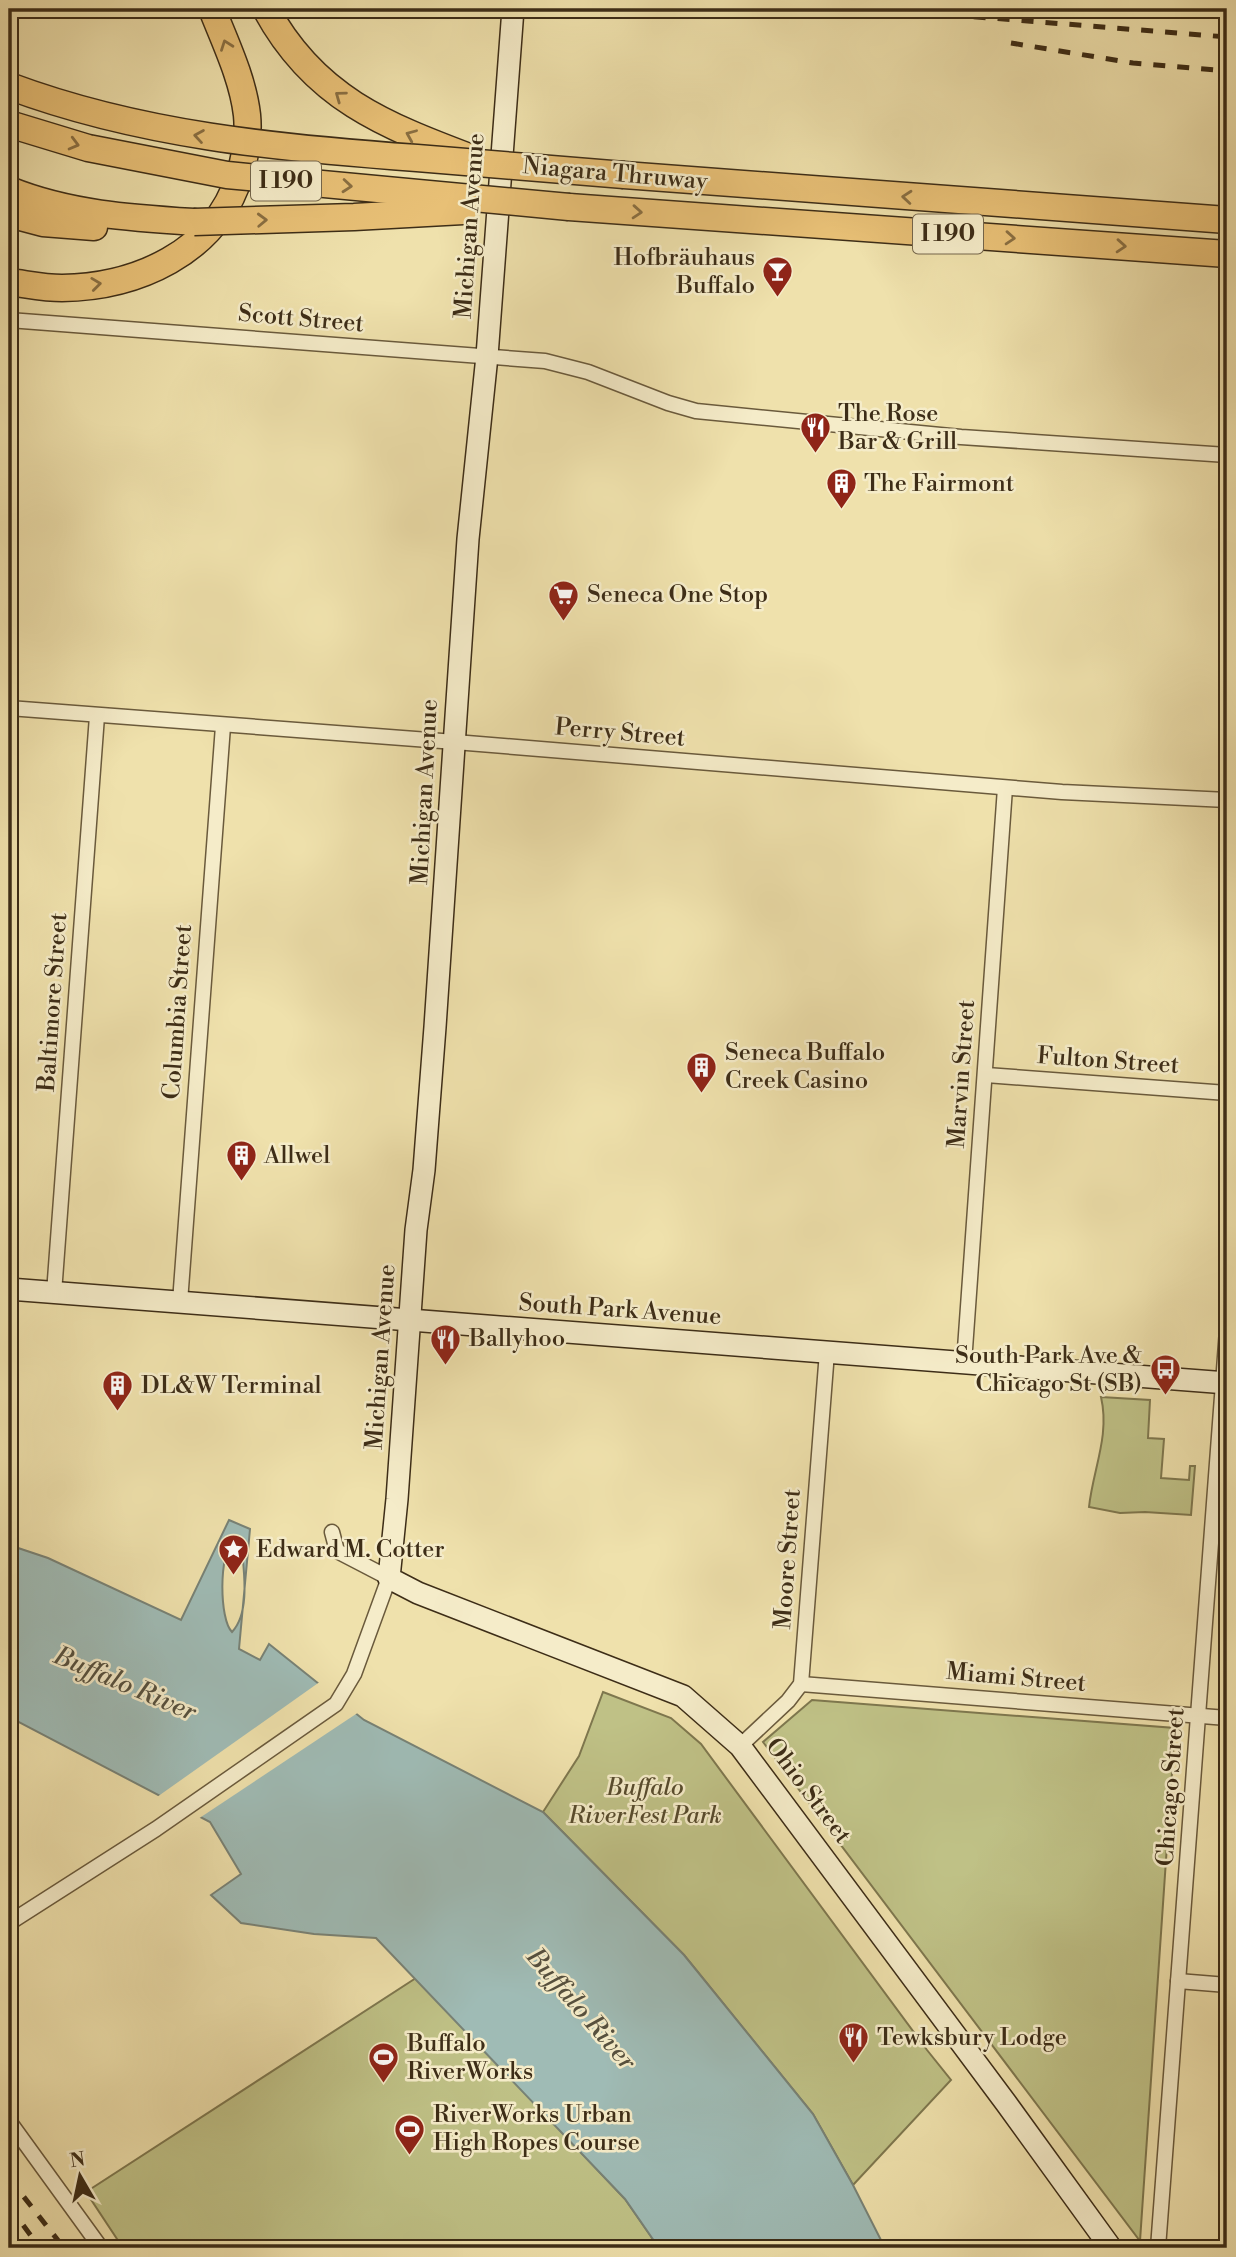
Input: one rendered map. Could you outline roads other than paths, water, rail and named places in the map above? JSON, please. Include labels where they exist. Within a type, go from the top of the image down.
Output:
[{"type":"highway","points":[[9,282],[61,288],[107,283],[144,273],[177,257],[200,240],[216,223],[236,188],[245,158],[248,118],[236,71],[212,9]]},
{"type":"highway","points":[[265,9],[302,63],[344,99],[383,122],[486,164]]},
{"type":"highway","name":"Niagara Thruway","points":[[9,86],[105,117],[193,135],[282,147],[975,203],[1227,220]]},
{"type":"highway","name":"Niagara Thruway","points":[[9,124],[88,148],[227,175],[569,208],[1227,254]]},
{"type":"highway","points":[[9,190],[29,198],[91,212],[194,222]]},
{"type":"highway","points":[[9,214],[71,227],[569,208]]},
{"type":"street","name":"Michigan Avenue","points":[[389,1578],[435,1027],[468,539],[487,356],[513,9]]},
{"type":"street","name":"Scott Street","points":[[9,320],[545,360],[588,372],[696,411],[961,436],[1227,455]]},
{"type":"street","name":"Perry Street","points":[[9,708],[1005,788],[1227,800]]},
{"type":"street","name":"Baltimore Street","points":[[54,1293],[97,716]]},
{"type":"street","name":"Columbia Street","points":[[180,1302],[223,726]]},
{"type":"street","name":"Marvin Street","points":[[964,1363],[1005,788]]},
{"type":"street","name":"Fulton Street","points":[[986,1075],[1227,1093]]},
{"type":"street","name":"South Park Avenue","points":[[9,1289],[1226,1383]]},
{"type":"street","name":"Chicago Street","points":[[1158,2248],[1226,1383],[1227,1330]]},
{"type":"street","name":"Moore Street","points":[[801,1684],[827,1352]]},
{"type":"street","name":"Ohio Street","points":[[332,1532],[337,1551],[443,1604],[683,1696],[740,1746],[1111,2248]]},
{"type":"street","points":[[9,1923],[156,1829],[336,1703],[354,1674],[389,1578]]},
{"type":"street","points":[[740,1746],[801,1684]]},
{"type":"street","name":"Miami Street","points":[[801,1684],[1227,1718]]},
{"type":"street","points":[[1178,1981],[1227,1985]]},
{"type":"street","points":[[9,2121],[102,2248]]},
{"type":"water","name":"Buffalo River","points":[[229,1520],[250,1529],[244,1589],[240,1543],[233,1541],[228,1548],[223,1572],[223,1601],[232,1632],[238,1624],[243,1608],[239,1649],[260,1660],[269,1644],[364,1720],[543,1812],[684,1955],[813,2114],[885,2248],[659,2248],[625,2199],[376,1938],[314,1934],[241,1923],[211,1895],[241,1874],[210,1822],[9,1717],[9,1545],[48,1558],[181,1620]]},
{"type":"railway","points":[[878,9],[1227,37]]},
{"type":"railway","points":[[1011,43],[1133,63],[1227,71]]},
{"type":"railway","points":[[9,2178],[64,2248]]},
{"type":"railway","points":[[9,2206],[40,2248]]},
{"type":"place","name":"Hofbräuhaus Buffalo","points":[[778,299]]},
{"type":"place","name":"The Rose Bar & Grill","points":[[815,455]]},
{"type":"place","name":"The Fairmont","points":[[841,511]]},
{"type":"place","name":"Seneca One Stop","points":[[564,622]]},
{"type":"place","name":"Seneca Buffalo Creek Casino","points":[[702,1094]]},
{"type":"place","name":"Allwel","points":[[241,1183]]},
{"type":"place","name":"Ballyhoo","points":[[446,1366]]},
{"type":"place","name":"South Park Ave & Chicago St (SB)","points":[[1165,1397]]},
{"type":"place","name":"DL&W Terminal","points":[[118,1413]]},
{"type":"place","name":"Edward M. Cotter","points":[[233,1577]]},
{"type":"place","name":"Tewksbury Lodge","points":[[854,2065]]},
{"type":"place","name":"Buffalo RiverWorks","points":[[384,2085]]},
{"type":"place","name":"RiverWorks Urban High Ropes Course","points":[[410,2156]]},
{"type":"park label","name":"Buffalo RiverFest Park","points":[[645,1802]]}]
